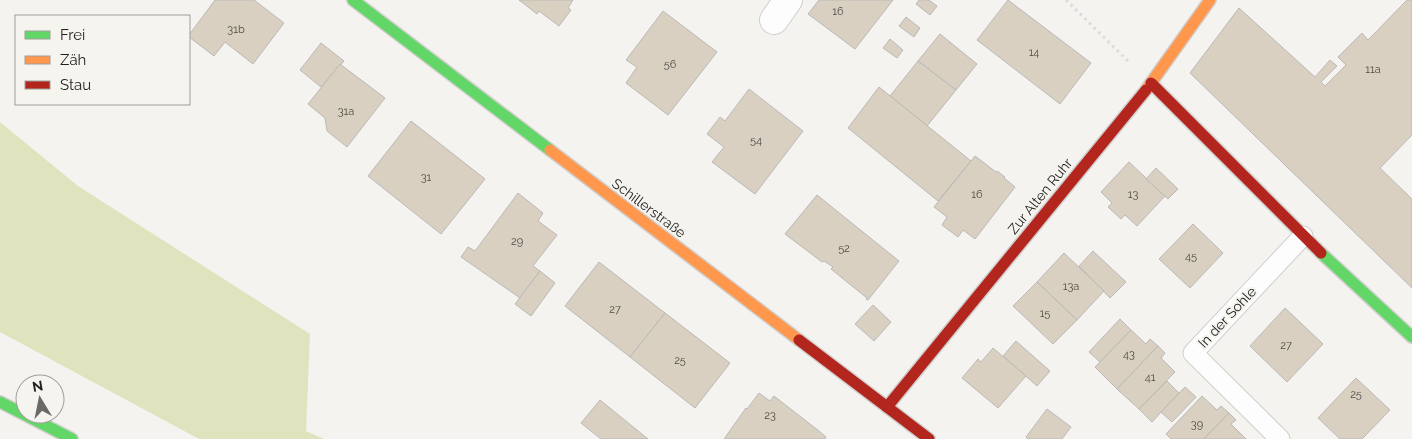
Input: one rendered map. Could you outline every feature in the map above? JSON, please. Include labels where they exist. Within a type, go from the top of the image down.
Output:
[{"type":"main road","name":"Schillerstraße","points":[[353,0],[929,439]]},
{"type":"main road","name":"Zur Alten Ruhr","points":[[887,407],[1151,83],[1210,0]]},
{"type":"main road","points":[[1151,83],[1303,236],[1412,337]]},
{"type":"main road","points":[[0,402],[72,439]]},
{"type":"lane","name":"In der Sohle","points":[[1280,439],[1193,353],[1303,236]]},
{"type":"path","points":[[1066,0],[1151,83]]},
{"type":"green space","points":[[0,122],[78,186],[310,334],[306,431],[324,439],[199,439],[0,332]]},
{"type":"building","points":[[215,0],[254,0],[284,23],[253,64],[225,42],[214,56],[190,38],[190,34]]},
{"type":"building","points":[[519,0],[573,0],[568,8],[571,10],[559,26],[539,11],[537,14]]},
{"type":"building","points":[[819,0],[893,0],[855,49],[808,14]]},
{"type":"building","points":[[919,0],[929,0],[937,6],[930,15],[916,4]]},
{"type":"building","points":[[1008,0],[1091,63],[1060,104],[977,40]]},
{"type":"building","points":[[1407,0],[1412,0],[1412,135],[1380,168],[1412,199],[1412,288],[1190,73],[1239,8],[1315,77],[1330,60],[1337,66],[1321,82],[1325,86],[1346,65],[1338,57],[1362,33],[1368,40]]},
{"type":"building","points":[[663,11],[717,52],[668,115],[626,83],[637,67],[626,60]]},
{"type":"building","points":[[906,17],[920,28],[914,37],[899,26]]},
{"type":"building","points":[[940,34],[977,64],[956,90],[918,61]]},
{"type":"building","points":[[890,39],[903,50],[897,58],[883,48]]},
{"type":"building","points":[[321,43],[344,61],[321,87],[300,70]]},
{"type":"building","points":[[918,61],[956,90],[927,126],[890,96]]},
{"type":"building","points":[[340,64],[385,98],[347,147],[327,131],[325,118],[308,104]]},
{"type":"building","points":[[879,87],[971,161],[938,201],[848,128]]},
{"type":"building","points":[[749,89],[803,131],[755,194],[712,162],[724,147],[707,134],[720,117],[725,121]]},
{"type":"building","points":[[411,121],[485,179],[441,234],[368,176]]},
{"type":"building","points":[[975,156],[1005,177],[1015,187],[975,239],[963,230],[958,237],[942,225],[947,217],[934,207]]},
{"type":"building","points":[[1129,162],[1165,196],[1137,226],[1125,215],[1121,219],[1108,207],[1112,203],[1101,192]]},
{"type":"building","points":[[1156,168],[1178,189],[1168,199],[1146,179]]},
{"type":"building","points":[[518,193],[543,213],[538,221],[557,235],[533,266],[540,271],[520,298],[461,257],[468,247],[475,251]]},
{"type":"building","points":[[817,195],[899,261],[868,300],[831,269],[833,267],[824,261],[822,262],[785,234]]},
{"type":"building","points":[[1193,224],[1223,253],[1190,288],[1159,259]]},
{"type":"building","points":[[1093,251],[1126,282],[1110,298],[1079,266]]},
{"type":"building","points":[[1064,253],[1104,291],[1077,320],[1037,282]]},
{"type":"building","points":[[599,262],[665,313],[630,357],[565,306]]},
{"type":"building","points":[[540,271],[555,283],[531,316],[515,304]]},
{"type":"building","points":[[1037,282],[1077,320],[1053,344],[1013,306]]},
{"type":"building","points":[[873,305],[891,322],[874,341],[855,324]]},
{"type":"building","points":[[1285,308],[1323,344],[1287,382],[1250,346]]},
{"type":"building","points":[[665,313],[730,363],[695,408],[630,357]]},
{"type":"building","points":[[1120,319],[1131,330],[1100,362],[1089,352]]},
{"type":"building","points":[[1131,330],[1146,344],[1150,339],[1158,346],[1117,389],[1095,367]]},
{"type":"building","points":[[1016,341],[1050,371],[1037,386],[1003,356]]},
{"type":"building","points":[[1158,346],[1165,353],[1161,358],[1175,372],[1139,409],[1117,389]]},
{"type":"building","points":[[993,348],[1026,376],[998,408],[962,378],[978,359],[981,362]]},
{"type":"building","points":[[1356,378],[1390,410],[1362,439],[1340,439],[1318,418]]},
{"type":"building","points":[[1167,381],[1179,393],[1152,422],[1139,409]]},
{"type":"building","points":[[1185,387],[1196,397],[1172,422],[1161,412]]},
{"type":"building","points":[[759,393],[770,401],[774,396],[819,431],[826,437],[825,439],[724,439]]},
{"type":"building","points":[[1202,396],[1217,410],[1221,406],[1229,413],[1204,439],[1171,439],[1166,434]]},
{"type":"building","points":[[600,400],[648,439],[601,439],[581,423]]},
{"type":"building","points":[[1047,409],[1071,427],[1062,439],[1028,439],[1026,437]]},
{"type":"building","points":[[1229,413],[1236,420],[1231,424],[1246,439],[1204,439]]},
{"type":"traffic: fast","points":[[353,0],[550,150]]},
{"type":"traffic: fast","points":[[1321,253],[1412,337]]},
{"type":"traffic: fast","points":[[0,402],[72,439]]},
{"type":"traffic: slow","points":[[1146,90],[1210,0]]},
{"type":"traffic: slow","points":[[550,150],[799,340]]},
{"type":"traffic: jam","points":[[1151,83],[1321,253]]},
{"type":"traffic: jam","points":[[887,407],[1146,90]]},
{"type":"traffic: jam","points":[[799,340],[929,439]]}]
